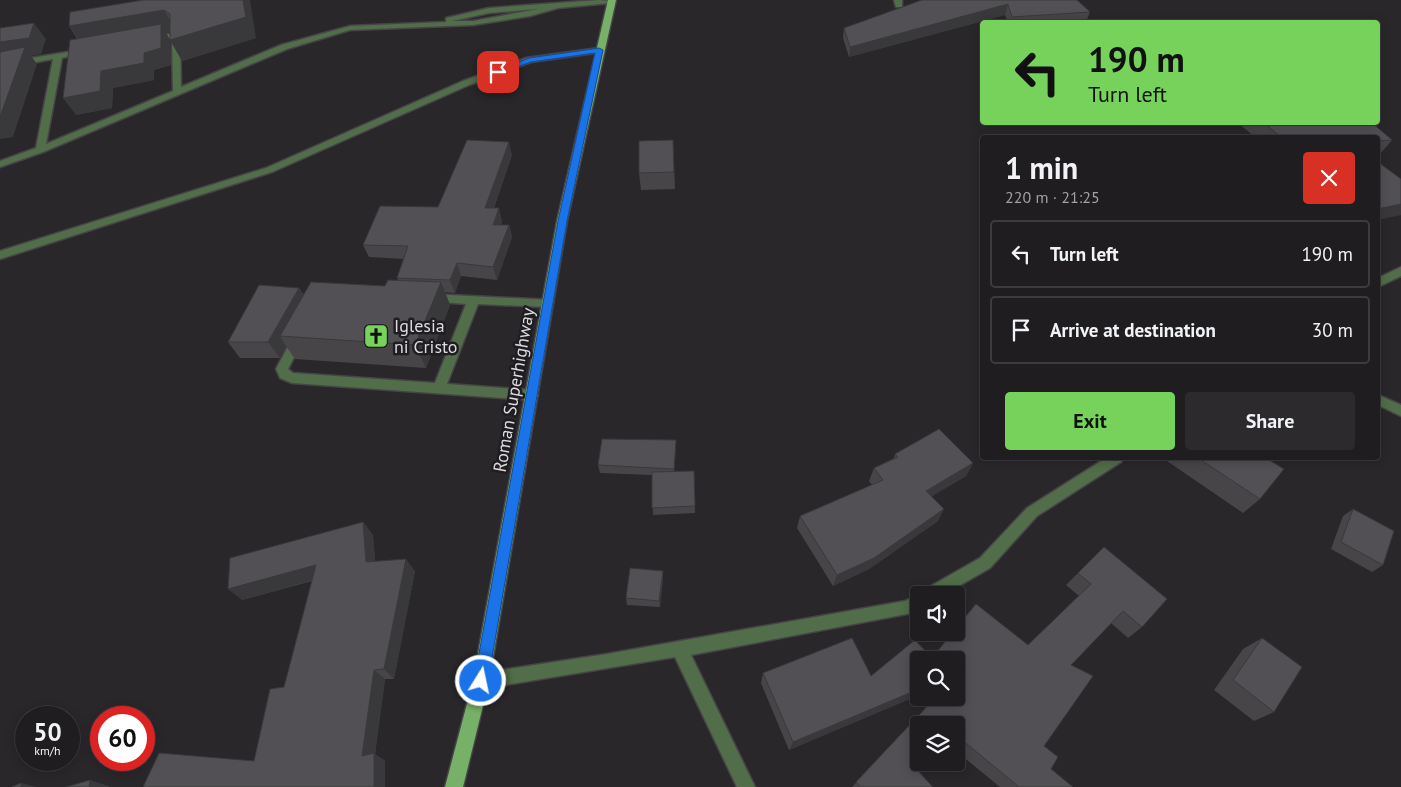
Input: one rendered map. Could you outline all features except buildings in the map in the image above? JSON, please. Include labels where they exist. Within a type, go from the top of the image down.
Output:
[{"type":"main road","name":"Roman Superhighway","points":[[454,787],[481,681],[562,221],[599,50],[612,1]]},
{"type":"street","points":[[0,164],[40,150],[284,47],[350,28],[472,23],[530,14],[557,6],[612,1]]},
{"type":"street","points":[[146,40],[176,35],[177,93]]},
{"type":"street","points":[[0,66],[97,48]]},
{"type":"street","points":[[0,255],[269,170],[466,83],[529,60],[599,50]]},
{"type":"street","points":[[40,150],[58,56]]},
{"type":"street","points":[[1380,282],[1401,271]]},
{"type":"street","points":[[416,297],[547,304]]},
{"type":"street","points":[[439,389],[474,299]]},
{"type":"street","points":[[304,327],[282,369],[284,375],[292,378],[532,394]]},
{"type":"street","points":[[1380,401],[1401,412]]},
{"type":"street","points":[[945,586],[985,563],[1032,512],[1113,460]]},
{"type":"street","points":[[481,681],[910,606]]},
{"type":"street","points":[[679,648],[746,787]]},
{"type":"place","name":"Iglesia ni Cristo","points":[[376,336]]},
{"type":"route","points":[[481,681],[562,221],[599,50],[529,60],[498,72]]}]
